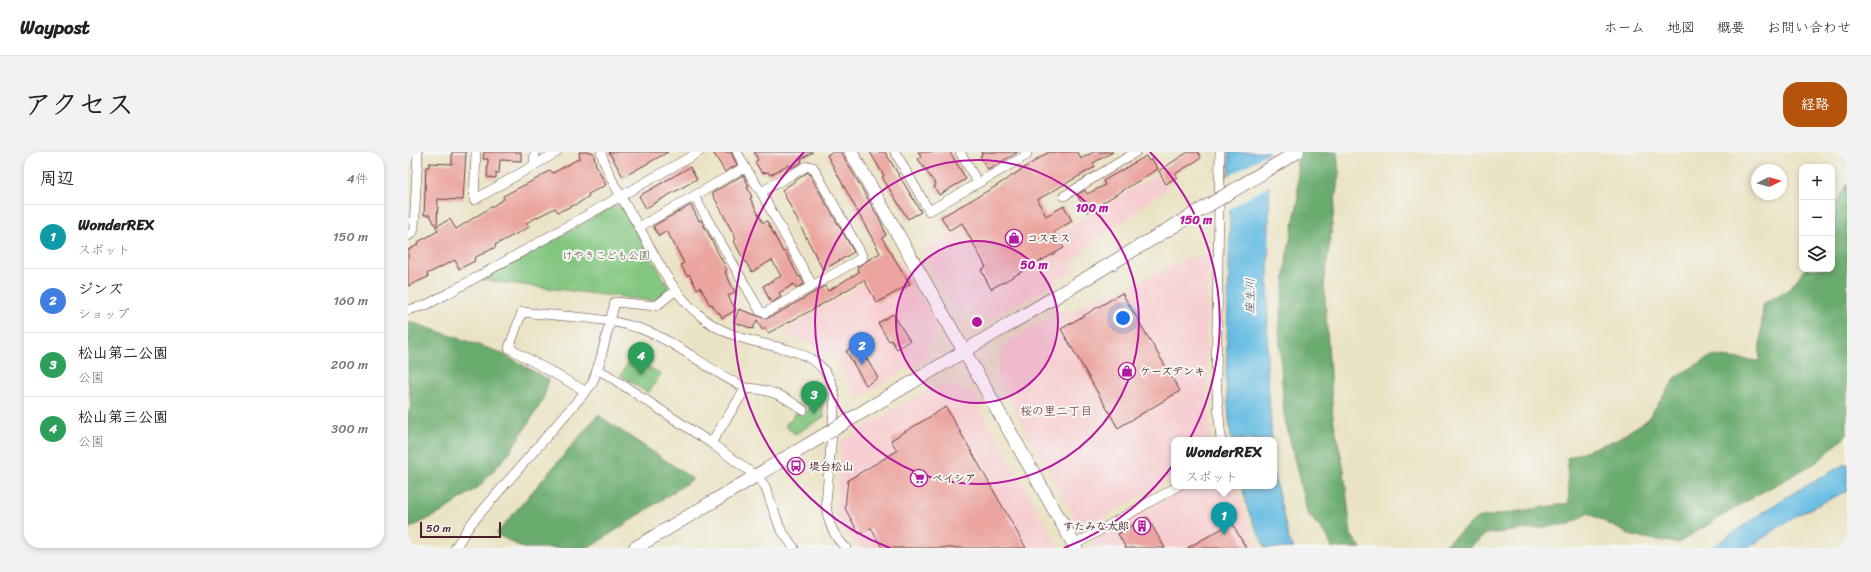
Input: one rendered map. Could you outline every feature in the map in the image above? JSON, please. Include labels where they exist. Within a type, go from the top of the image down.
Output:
[{"type":"street","points":[[408,236],[413,232],[414,227],[418,152]]},
{"type":"street","points":[[476,152],[474,200],[557,152]]},
{"type":"street","points":[[534,165],[535,152]]},
{"type":"street","points":[[601,152],[607,170],[621,196],[676,290],[696,313],[723,330],[738,337],[805,355],[817,362],[824,369],[834,387],[835,398],[826,504],[828,519],[833,532],[846,548]]},
{"type":"street","points":[[408,310],[426,304],[447,294],[699,152]]},
{"type":"street","points":[[737,152],[761,192],[812,285]]},
{"type":"street","points":[[851,152],[1075,546],[1173,489]]},
{"type":"street","points":[[895,152],[930,211],[1027,155],[1025,152]]},
{"type":"street","points":[[960,152],[978,183]]},
{"type":"street","points":[[1064,196],[1136,152]]},
{"type":"street","points":[[1220,152],[1216,380],[1221,437]]},
{"type":"street","points":[[635,548],[1297,152]]},
{"type":"street","points":[[694,196],[760,311],[765,313],[863,257],[813,167],[807,166],[761,192]]},
{"type":"street","points":[[639,226],[745,167]]},
{"type":"street","points":[[455,548],[470,525],[592,384],[615,302],[656,306],[676,290]]},
{"type":"street","points":[[585,391],[508,348],[522,312],[627,325],[663,339],[728,381],[746,388],[775,392],[786,397],[803,410]]},
{"type":"street","points":[[597,370],[606,374],[711,443],[756,476],[765,486],[773,513],[780,528],[794,548]]},
{"type":"street","points":[[711,443],[746,388]]},
{"type":"shaded area","points":[[1157,174],[1168,188],[1081,252],[1080,256],[1069,264],[1075,271],[989,319],[956,309],[922,249],[1033,188],[1058,233]]},
{"type":"shaded area","points":[[1208,254],[1206,382],[1211,437],[1171,437],[1171,479],[1087,526],[1078,523],[996,376],[1005,344],[1064,310],[1070,312],[1103,294],[1109,296],[1194,255],[1197,258]]},
{"type":"shaded area","points":[[900,262],[935,324],[926,357],[858,398],[834,356],[782,331]]},
{"type":"shaded area","name":"ベイシア","points":[[939,383],[971,392],[1059,548],[861,548],[839,524],[836,513],[841,441]]},
{"type":"shaded area","points":[[1185,489],[1238,489],[1248,523],[1259,548],[1094,548],[1093,541]]},
{"type":"green space","points":[[1294,152],[1337,152],[1339,173],[1324,284],[1333,418],[1344,470],[1351,535],[1361,548],[1332,548],[1327,536],[1307,513],[1284,415],[1279,331],[1287,254],[1298,201],[1297,161]]},
{"type":"green space","points":[[1847,183],[1847,435],[1817,462],[1750,499],[1678,543],[1632,536],[1588,513],[1570,524],[1486,534],[1469,548],[1441,548],[1477,518],[1569,503],[1567,458],[1615,440],[1646,421],[1677,376],[1712,356],[1759,361],[1763,304],[1789,289],[1803,272],[1835,272],[1835,205]]},
{"type":"green space","name":"けやきこども公園","points":[[619,205],[623,208],[669,288],[653,301],[482,280],[614,206]]},
{"type":"green space","points":[[408,321],[499,352],[549,380],[542,402],[509,453],[480,486],[440,513],[408,529],[408,415],[411,406],[408,379]]},
{"type":"green space","points":[[630,357],[661,374],[648,393],[621,376]]},
{"type":"green space","points":[[820,395],[824,417],[795,434],[785,426],[797,412],[803,416]]},
{"type":"green space","points":[[598,415],[693,479],[589,548],[523,548],[496,534]]},
{"type":"water","name":"座生川","points":[[1229,152],[1270,152],[1267,366],[1272,437],[1231,437],[1226,382],[1230,223]]},
{"type":"water","points":[[1847,463],[1847,491],[1799,514],[1748,548],[1711,548],[1786,497]]},
{"type":"water","points":[[1277,487],[1289,540],[1294,548],[1265,548],[1248,511],[1243,489],[1277,489]]},
{"type":"pier","points":[[1272,152],[1272,184],[1228,210],[1227,177]]},
{"type":"building","points":[[452,152],[466,152],[463,200],[438,199],[437,226],[450,219],[456,229],[504,199],[503,196],[540,177],[550,170],[553,173],[580,158],[579,152],[593,152],[596,165],[606,185],[588,194],[589,196],[579,203],[558,212],[555,208],[526,223],[529,227],[495,245],[496,247],[474,258],[475,261],[459,269],[455,260],[427,274],[428,277],[408,286],[408,250],[419,244],[418,242],[438,231],[430,215],[424,215],[426,167],[429,167],[429,163],[452,164]]},
{"type":"building","points":[[484,152],[521,152],[521,161],[500,160],[499,173],[496,173],[496,178],[487,177],[488,159],[483,159]]},
{"type":"building","points":[[609,152],[668,152],[623,177]]},
{"type":"building","points":[[713,152],[731,152],[737,165],[725,172]]},
{"type":"building","points":[[754,152],[813,152],[801,159],[802,162],[791,168],[789,165],[770,175],[768,172],[762,173],[755,162],[758,160]]},
{"type":"building","points":[[832,152],[841,152],[881,222],[886,235],[882,238],[910,284],[877,303],[864,280],[768,333],[765,328],[762,330],[757,320],[753,329],[734,322],[739,309],[766,319],[825,286],[828,291],[859,272],[857,267],[880,253],[827,155]]},
{"type":"building","points":[[870,152],[885,152],[921,212],[908,219],[882,177],[884,176]]},
{"type":"building","points":[[918,152],[950,152],[966,179],[939,195],[934,186],[936,185],[918,159],[921,157]]},
{"type":"building","points":[[981,152],[1018,152],[988,170],[980,156],[982,155]]},
{"type":"building","points":[[1049,152],[1078,152],[1081,159],[1093,152],[1113,152],[1093,163],[1095,167],[1037,200],[1046,216],[1064,206],[1072,221],[1054,232],[1064,248],[991,289],[981,270],[986,267],[962,223],[949,230],[941,217],[993,188]]},
{"type":"building","points":[[1188,152],[1198,152],[1201,158],[1175,174],[1177,177],[1166,184],[1159,171]]},
{"type":"building","points":[[1146,156],[1149,161],[1152,159],[1158,169],[1087,212],[1077,195],[1085,190],[1087,194],[1105,185],[1103,181]]},
{"type":"building","points":[[690,167],[697,179],[646,208],[639,196]]},
{"type":"building","points":[[808,172],[854,252],[823,270],[782,190]]},
{"type":"building","points":[[743,175],[749,186],[747,187],[752,197],[750,198],[763,223],[767,221],[783,252],[785,251],[804,284],[796,288],[794,284],[779,293],[781,297],[771,303],[763,286],[781,276],[772,260],[752,272],[740,253],[734,241],[736,239],[712,193]]},
{"type":"building","points":[[691,205],[699,221],[701,220],[727,270],[725,272],[735,292],[728,296],[736,310],[722,318],[712,304],[710,305],[700,287],[697,289],[689,274],[687,276],[681,265],[684,263],[667,231],[659,236],[653,226]]},
{"type":"building","name":"ケーズデンキ","points":[[1122,293],[1180,391],[1118,428],[1061,329]]},
{"type":"building","points":[[893,314],[910,341],[897,349],[891,340],[889,341],[878,323]]},
{"type":"building","points":[[858,344],[878,378],[866,385],[846,351]]},
{"type":"building","name":"ベイシア","points":[[946,407],[1026,548],[882,548],[871,528],[859,534],[845,508],[848,480],[897,451],[891,440]]},
{"type":"building","name":"すたみな太郎","points":[[1147,517],[1165,548],[1126,548],[1118,534]]},
{"type":"building","points":[[1232,523],[1246,548],[1187,548]]},
{"type":"place","name":"コスモス","points":[[1014,238]]},
{"type":"place","name":"ジンズ","points":[[862,365]]},
{"type":"place","name":"ケーズデンキ","points":[[1127,371]]},
{"type":"place","name":"松山第三公園","points":[[641,375]]},
{"type":"place","name":"松山第二公園","points":[[814,414]]},
{"type":"place","name":"堤台松山","points":[[796,466]]},
{"type":"place","name":"ベイシア","points":[[919,478]]},
{"type":"place","name":"すたみな太郎","points":[[1142,526]]},
{"type":"place","name":"WonderREX","points":[[1224,535]]},
{"type":"district","name":"桜の里二丁目","points":[[1056,411]]}]
